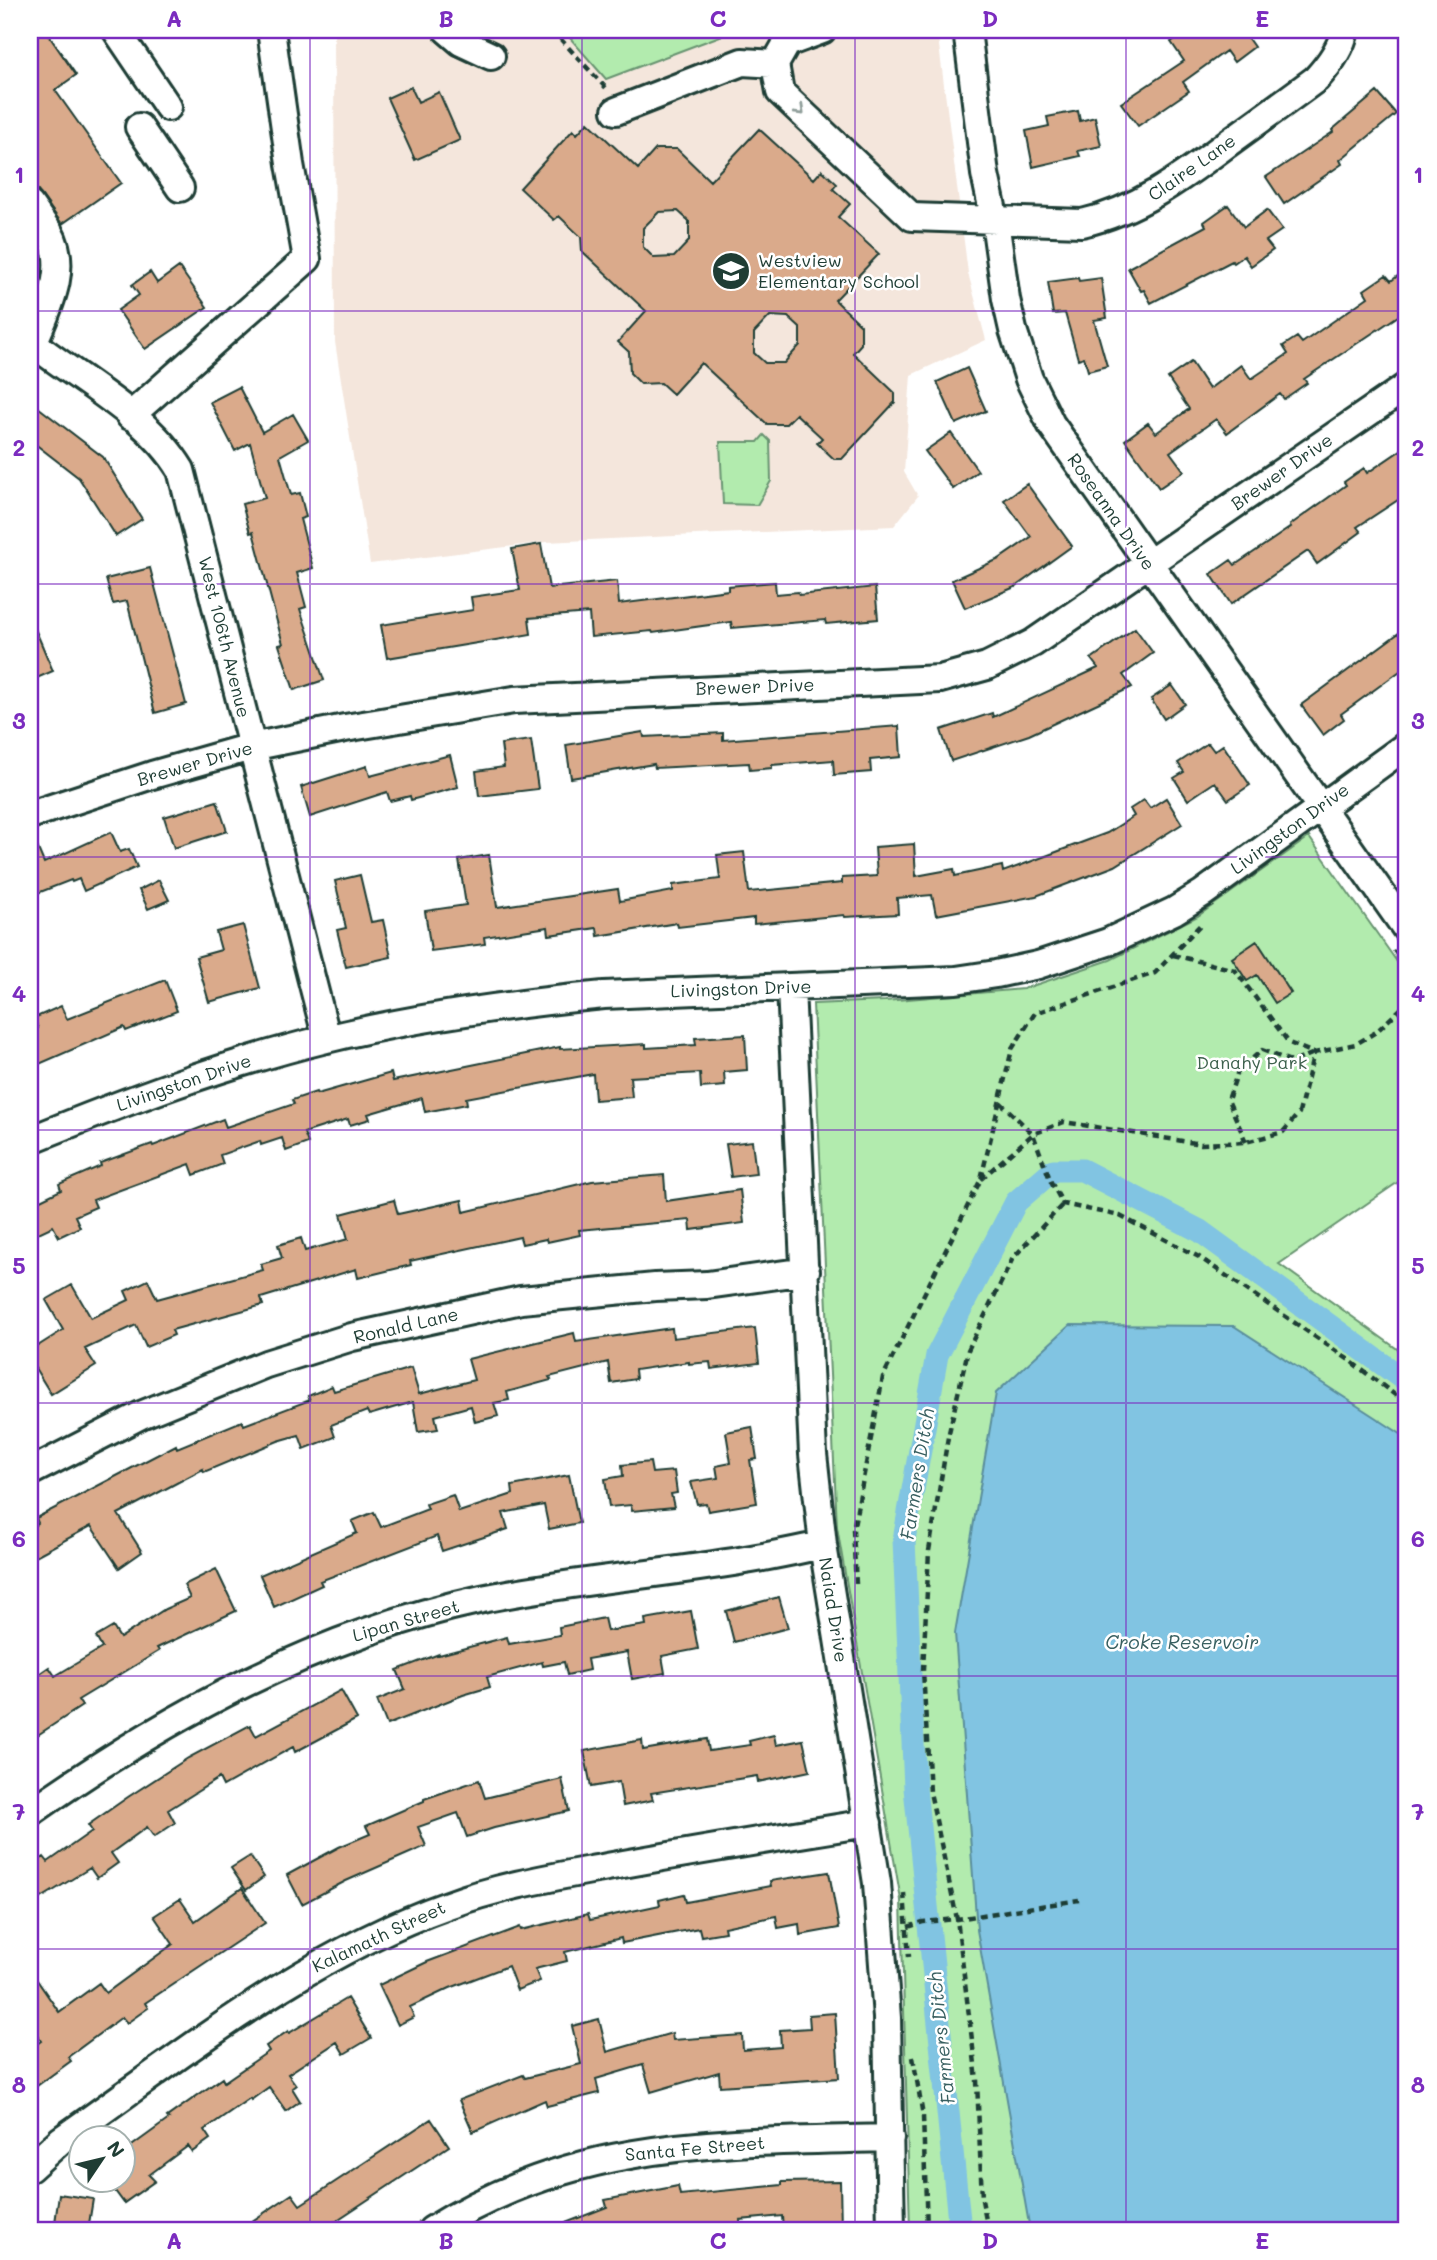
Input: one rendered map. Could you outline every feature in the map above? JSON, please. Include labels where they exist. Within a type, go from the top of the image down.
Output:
[{"type":"street","points":[[116,30],[168,107]]},
{"type":"street","points":[[130,416],[307,259],[271,30]]},
{"type":"street","points":[[447,30],[461,42],[491,56]]},
{"type":"street","points":[[611,100],[742,62],[775,64],[787,43],[822,30]]},
{"type":"street","name":"Roseanna Drive","points":[[967,30],[985,174],[1011,320],[1029,379],[1063,444],[1407,930]]},
{"type":"street","name":"Claire Lane","points":[[775,64],[780,92],[912,217],[1082,223],[1103,219],[1142,202],[1193,169],[1316,79],[1327,67],[1342,41],[1345,30]]},
{"type":"street","points":[[139,127],[180,188]]},
{"type":"street","points":[[30,205],[51,234],[58,261],[54,293],[32,343]]},
{"type":"street","name":"West 106th Avenue","points":[[32,343],[143,425],[170,453],[181,470],[327,1039]]},
{"type":"street","name":"Brewer Drive","points":[[30,815],[152,775],[251,747],[345,728],[514,700],[940,679],[967,673],[1009,656],[1149,565],[1407,386]]},
{"type":"street","name":"Livingston Drive","points":[[30,1140],[146,1093],[327,1039],[406,1022],[549,1000],[684,991],[956,980],[1007,972],[1077,953],[1108,942],[1174,911],[1203,893],[1407,745]]},
{"type":"street","name":"Naiad Drive","points":[[791,988],[806,1271],[810,1411],[823,1545],[868,1823],[882,1930],[887,2018],[891,2230]]},
{"type":"street","name":"Ronald Lane","points":[[30,1472],[141,1415],[266,1364],[352,1337],[521,1300],[655,1287],[707,1285],[806,1271]]},
{"type":"street","name":"Lipan Street","points":[[30,1813],[144,1738],[212,1699],[289,1661],[361,1632],[483,1599],[744,1560],[823,1545]]},
{"type":"street","name":"Kalamath Street","points":[[30,2168],[61,2140],[270,1993],[313,1966],[383,1931],[435,1910],[537,1880],[651,1858],[868,1823]]},
{"type":"street","name":"Santa Fe Street","points":[[432,2230],[469,2206],[511,2188],[547,2174],[606,2158],[682,2146],[890,2138]]},
{"type":"path","points":[[552,30],[611,100]]},
{"type":"path","points":[[856,1595],[853,1530],[883,1377],[981,1179],[1012,1049],[1035,1013],[1155,973],[1202,923]]},
{"type":"path","points":[[1172,955],[1235,970],[1289,1043],[1314,1053]]},
{"type":"path","points":[[1245,1142],[1228,1100],[1238,1071],[1262,1050],[1293,1062],[1314,1053],[1356,1044],[1376,1032],[1407,1003]]},
{"type":"path","points":[[981,1179],[1032,1134],[1064,1122],[1200,1144],[1245,1142],[1283,1132],[1299,1114],[1314,1053]]},
{"type":"path","points":[[1000,1102],[1032,1134],[1063,1204],[1120,1216],[1199,1257],[1349,1360],[1407,1404]]},
{"type":"path","points":[[988,2230],[982,2200],[976,2080],[957,1919],[930,1792],[923,1670],[929,1551],[948,1437],[968,1350],[1013,1258],[1063,1204]]},
{"type":"path","points":[[903,1886],[909,1967]]},
{"type":"path","points":[[908,1927],[923,1922],[1079,1900]]},
{"type":"path","points":[[912,2047],[923,2116],[927,2230]]},
{"type":"shaded area","points":[[334,30],[937,30],[968,273],[986,340],[911,375],[904,472],[918,496],[894,526],[546,542],[370,564],[335,342]]},
{"type":"green space","points":[[563,30],[736,30],[606,79]]},
{"type":"green space","points":[[764,435],[770,441],[771,481],[757,505],[723,504],[720,442],[758,442]]},
{"type":"green space","name":"Danahy Park","points":[[1309,837],[1407,976],[1407,1176],[1279,1264],[1407,1356],[1407,2230],[910,2230],[901,1900],[837,1527],[813,1004],[885,1001],[1023,989],[1110,960],[1198,916]]},
{"type":"water","name":"Croke Reservoir","points":[[1070,1325],[1234,1326],[1407,1438],[1407,2230],[1030,2230],[977,1930],[955,1633],[996,1393]]},
{"type":"building","points":[[30,30],[45,30],[76,75],[55,90],[121,183],[62,224],[30,180]]},
{"type":"building","points":[[1188,30],[1242,30],[1254,47],[1234,62],[1226,51],[1183,82],[1189,91],[1138,126],[1121,103],[1184,61],[1171,42]]},
{"type":"building","points":[[411,87],[418,102],[439,92],[460,140],[415,160],[387,98]]},
{"type":"building","points":[[1377,92],[1396,114],[1340,160],[1342,164],[1284,204],[1266,177],[1333,132],[1332,130]]},
{"type":"building","points":[[1078,111],[1080,121],[1095,117],[1101,146],[1078,151],[1080,156],[1033,167],[1026,131],[1049,126],[1047,117]]},
{"type":"building","points":[[588,122],[638,169],[656,149],[677,149],[710,181],[759,129],[814,179],[822,170],[837,184],[833,189],[850,204],[838,217],[879,254],[835,300],[861,325],[861,344],[853,353],[895,393],[895,402],[842,459],[834,459],[817,443],[822,438],[796,414],[786,424],[767,424],[701,363],[673,394],[661,383],[641,384],[630,373],[629,352],[618,342],[646,311],[582,251],[581,237],[559,216],[554,220],[520,188],[573,130],[577,134]],"holes":[[[678,211],[689,221],[689,241],[674,257],[654,258],[643,247],[643,228],[659,212]],[[770,316],[788,317],[800,328],[800,345],[784,363],[765,363],[754,353],[754,333]]]},
{"type":"building","points":[[1228,205],[1244,227],[1267,210],[1282,230],[1266,241],[1273,250],[1251,266],[1244,256],[1234,263],[1232,261],[1151,303],[1128,268],[1206,226],[1204,222]]},
{"type":"building","points":[[179,267],[207,307],[145,349],[118,310],[139,295],[132,285],[150,272],[157,283]]},
{"type":"building","points":[[1407,269],[1407,310],[1304,379],[1307,383],[1284,399],[1280,394],[1227,433],[1216,419],[1170,452],[1184,471],[1159,488],[1125,440],[1148,423],[1156,433],[1189,409],[1168,378],[1191,362],[1209,389],[1241,365],[1251,379],[1288,354],[1283,346],[1297,337],[1302,343],[1368,297],[1364,290],[1386,275],[1391,281]]},
{"type":"building","points":[[1078,278],[1079,281],[1101,278],[1107,318],[1094,320],[1107,366],[1088,371],[1084,357],[1078,359],[1065,313],[1053,314],[1048,282]]},
{"type":"building","points":[[967,368],[986,411],[956,424],[937,382]]},
{"type":"building","points":[[239,387],[262,432],[293,414],[308,440],[280,456],[291,495],[300,493],[306,517],[300,519],[313,568],[297,573],[306,607],[300,609],[324,680],[294,690],[279,645],[283,644],[253,532],[250,533],[242,504],[265,498],[250,443],[235,451],[210,402]]},
{"type":"building","points":[[30,401],[103,457],[142,519],[116,536],[79,478],[30,440]]},
{"type":"building","points":[[951,433],[978,471],[953,489],[925,451]]},
{"type":"building","points":[[1407,446],[1407,494],[1357,527],[1361,532],[1317,564],[1308,551],[1231,604],[1211,574],[1231,560],[1235,565],[1291,527],[1290,525],[1346,485],[1344,482],[1364,468],[1367,473]]},
{"type":"building","points":[[1027,484],[1072,546],[1015,587],[965,608],[952,580],[999,559],[1031,537],[1004,500]]},
{"type":"building","points":[[541,544],[549,588],[617,581],[619,604],[728,590],[728,586],[775,582],[776,594],[798,592],[799,595],[875,587],[878,619],[826,624],[825,620],[732,628],[731,622],[653,633],[591,637],[589,613],[529,618],[531,634],[387,658],[381,625],[473,610],[471,597],[520,590],[512,549]]},
{"type":"building","points":[[150,568],[186,704],[155,713],[127,601],[113,604],[106,579]]},
{"type":"building","points":[[30,617],[53,671],[30,681]]},
{"type":"building","points":[[1407,627],[1407,666],[1341,714],[1344,719],[1323,735],[1301,705]]},
{"type":"building","points":[[1135,628],[1153,653],[1123,675],[1132,687],[1029,735],[951,761],[941,730],[992,713],[993,717],[1098,668],[1091,659]]},
{"type":"building","points":[[1172,685],[1185,704],[1164,719],[1151,699]]},
{"type":"building","points":[[899,726],[901,757],[870,760],[871,772],[834,775],[833,760],[772,765],[772,768],[750,770],[749,763],[655,768],[654,764],[571,778],[566,745],[643,732],[644,737],[723,733],[723,740]]},
{"type":"building","points":[[531,740],[538,789],[479,796],[476,771],[504,767],[501,744]]},
{"type":"building","points":[[1208,743],[1214,751],[1223,745],[1250,785],[1228,800],[1215,782],[1188,800],[1174,778],[1184,772],[1178,763]]},
{"type":"building","points":[[450,755],[458,787],[411,800],[410,796],[390,801],[387,792],[310,817],[301,787],[367,766],[370,776]]},
{"type":"building","points":[[1166,798],[1182,824],[1115,866],[1036,896],[936,915],[932,895],[897,898],[898,914],[844,915],[754,924],[754,918],[678,927],[677,923],[598,936],[597,928],[549,935],[548,927],[484,937],[485,944],[431,951],[425,911],[466,905],[459,860],[489,855],[497,907],[618,889],[620,901],[673,891],[673,885],[720,879],[717,855],[744,852],[749,892],[842,883],[842,878],[877,876],[875,847],[914,844],[916,876],[954,869],[955,876],[1002,866],[1003,872],[1107,833],[1134,816],[1130,809],[1144,800],[1150,808]]},
{"type":"building","points":[[217,801],[227,831],[174,848],[164,817]]},
{"type":"building","points":[[30,830],[44,863],[111,832],[120,852],[129,849],[137,867],[84,891],[79,879],[30,896]]},
{"type":"building","points":[[360,875],[371,922],[383,920],[391,957],[346,967],[337,930],[346,928],[335,881]]},
{"type":"building","points":[[159,880],[169,900],[148,909],[139,890]]},
{"type":"building","points":[[243,925],[260,988],[209,1002],[196,957],[221,950],[216,932]]},
{"type":"building","points":[[1257,941],[1291,993],[1275,1003],[1257,975],[1247,981],[1232,958]]},
{"type":"building","points":[[165,980],[177,1011],[126,1031],[124,1027],[30,1068],[30,1032],[38,1028],[34,1018],[61,1006],[67,1019]]},
{"type":"building","points":[[745,1035],[747,1070],[724,1072],[725,1086],[701,1088],[700,1073],[630,1077],[632,1097],[595,1100],[593,1074],[466,1098],[467,1104],[425,1112],[422,1098],[368,1114],[370,1119],[350,1125],[348,1119],[304,1133],[308,1143],[286,1151],[282,1138],[261,1145],[260,1141],[220,1155],[223,1164],[194,1175],[190,1164],[93,1200],[96,1207],[75,1216],[80,1227],[59,1237],[53,1226],[30,1237],[30,1205],[61,1190],[59,1184],[101,1166],[100,1163],[223,1119],[226,1127],[294,1104],[292,1100],[316,1092],[317,1094],[391,1073],[393,1081],[560,1047],[646,1044],[646,1048],[696,1045],[695,1038]]},
{"type":"building","points":[[752,1141],[756,1174],[731,1177],[726,1144]]},
{"type":"building","points":[[664,1175],[666,1201],[740,1190],[744,1223],[691,1230],[690,1220],[579,1230],[580,1235],[547,1242],[546,1239],[522,1244],[520,1237],[410,1261],[411,1265],[358,1278],[356,1269],[261,1298],[263,1305],[172,1330],[174,1335],[146,1347],[136,1325],[85,1349],[96,1366],[51,1394],[30,1360],[30,1351],[63,1330],[46,1300],[72,1285],[91,1318],[129,1300],[125,1291],[148,1280],[157,1299],[263,1270],[261,1264],[282,1258],[278,1245],[301,1238],[305,1251],[348,1239],[341,1214],[394,1200],[398,1214],[462,1200],[464,1212],[592,1181]]},
{"type":"building","points":[[672,1328],[673,1338],[755,1328],[759,1363],[711,1369],[710,1362],[689,1362],[635,1370],[636,1379],[611,1383],[608,1362],[549,1377],[551,1380],[507,1392],[509,1400],[494,1403],[498,1416],[475,1422],[471,1406],[435,1416],[438,1429],[418,1432],[413,1402],[369,1415],[367,1411],[331,1425],[335,1437],[304,1449],[299,1435],[278,1441],[204,1472],[203,1469],[118,1514],[142,1552],[119,1568],[91,1526],[30,1559],[30,1529],[38,1523],[36,1518],[176,1445],[177,1448],[242,1421],[244,1425],[310,1400],[308,1396],[332,1386],[334,1391],[411,1368],[419,1394],[474,1380],[468,1359],[574,1333],[576,1342]]},
{"type":"building","points":[[752,1427],[757,1459],[750,1460],[757,1503],[708,1511],[706,1503],[697,1504],[691,1482],[718,1478],[716,1466],[731,1463],[726,1432]]},
{"type":"building","points":[[650,1462],[652,1473],[674,1471],[677,1493],[671,1494],[674,1507],[632,1511],[631,1505],[609,1507],[605,1479],[623,1476],[622,1465]]},
{"type":"building","points":[[569,1475],[579,1523],[549,1529],[544,1505],[503,1513],[508,1529],[442,1551],[437,1536],[320,1581],[322,1585],[274,1607],[260,1575],[357,1533],[352,1521],[374,1512],[381,1527],[428,1509],[426,1504],[453,1495],[459,1512],[513,1494],[512,1486]]},
{"type":"building","points":[[216,1569],[236,1611],[157,1648],[159,1651],[78,1700],[82,1706],[30,1740],[30,1680],[49,1667],[55,1676],[102,1648],[96,1637],[113,1627],[120,1638],[165,1609],[190,1598],[184,1585]]},
{"type":"building","points":[[779,1597],[788,1628],[734,1642],[726,1611]]},
{"type":"building","points":[[691,1611],[698,1649],[662,1656],[665,1673],[632,1679],[627,1652],[587,1659],[589,1670],[567,1675],[564,1662],[543,1666],[542,1662],[487,1677],[490,1687],[387,1725],[377,1700],[405,1689],[397,1670],[439,1654],[507,1637],[509,1644],[560,1635],[559,1627],[604,1618],[607,1631],[646,1625],[645,1619]]},
{"type":"building","points":[[341,1690],[357,1719],[295,1752],[293,1747],[223,1786],[219,1778],[168,1810],[175,1823],[154,1837],[147,1827],[111,1853],[118,1863],[97,1878],[90,1868],[30,1905],[30,1866],[44,1857],[48,1862],[92,1831],[88,1825],[128,1797],[188,1758],[250,1725],[256,1736]]},
{"type":"building","points":[[774,1735],[776,1745],[803,1740],[810,1771],[758,1782],[757,1776],[651,1793],[653,1800],[623,1806],[619,1782],[591,1787],[584,1751],[642,1740],[643,1750],[707,1739],[709,1751],[750,1745],[749,1741]]},
{"type":"building","points":[[562,1779],[569,1811],[467,1837],[458,1813],[418,1827],[426,1846],[346,1881],[302,1904],[287,1875],[370,1834],[366,1826],[424,1799],[479,1780],[485,1798]]},
{"type":"building","points":[[250,1856],[264,1877],[246,1890],[231,1868]]},
{"type":"building","points":[[829,1872],[839,1928],[800,1935],[799,1924],[778,1928],[776,1916],[724,1927],[725,1932],[701,1936],[699,1928],[622,1943],[621,1938],[565,1952],[567,1961],[535,1969],[540,1981],[517,1990],[508,1966],[450,1988],[410,2007],[414,2017],[398,2025],[379,1985],[427,1962],[520,1927],[521,1930],[588,1914],[590,1920],[660,1905],[659,1900],[684,1894],[686,1902],[771,1886],[770,1881]]},
{"type":"building","points":[[242,1888],[265,1923],[145,2003],[148,2008],[127,2023],[122,2017],[68,2057],[71,2061],[30,2091],[30,2049],[41,2041],[30,2025],[30,1970],[59,2012],[99,1983],[106,1993],[173,1944],[154,1916],[180,1899],[195,1921]]},
{"type":"building","points":[[347,1998],[371,2038],[344,2054],[337,2042],[288,2074],[296,2085],[292,2088],[300,2101],[286,2111],[269,2087],[251,2100],[250,2098],[204,2130],[210,2139],[192,2152],[188,2146],[149,2175],[155,2181],[124,2203],[117,2194],[136,2194],[136,2143],[222,2078],[224,2082],[269,2051],[266,2046],[288,2031],[289,2033]]},
{"type":"building","points":[[835,2013],[839,2078],[720,2086],[719,2072],[651,2092],[643,2065],[596,2079],[599,2093],[547,2106],[545,2100],[473,2132],[459,2100],[523,2075],[525,2078],[581,2064],[572,2026],[599,2019],[607,2052],[672,2033],[673,2040],[742,2035],[743,2050],[781,2047],[780,2030],[810,2028],[809,2015]]},
{"type":"building","points":[[431,2119],[449,2146],[322,2230],[239,2230],[292,2194],[300,2205]]},
{"type":"building","points":[[840,2181],[841,2229],[783,2230],[782,2216],[740,2220],[741,2230],[550,2229],[607,2207],[605,2200],[678,2186],[680,2195],[782,2185],[782,2182]]},
{"type":"building","points":[[59,2194],[93,2199],[88,2230],[54,2230]]},
{"type":"waterway","name":"Farmers Ditch","points":[[960,2230],[915,1788],[904,1540],[937,1355],[1016,1202],[1053,1170],[1082,1170],[1200,1231],[1407,1382]]},
{"type":"place","name":"Westview Elementary School","points":[[731,271]]}]
